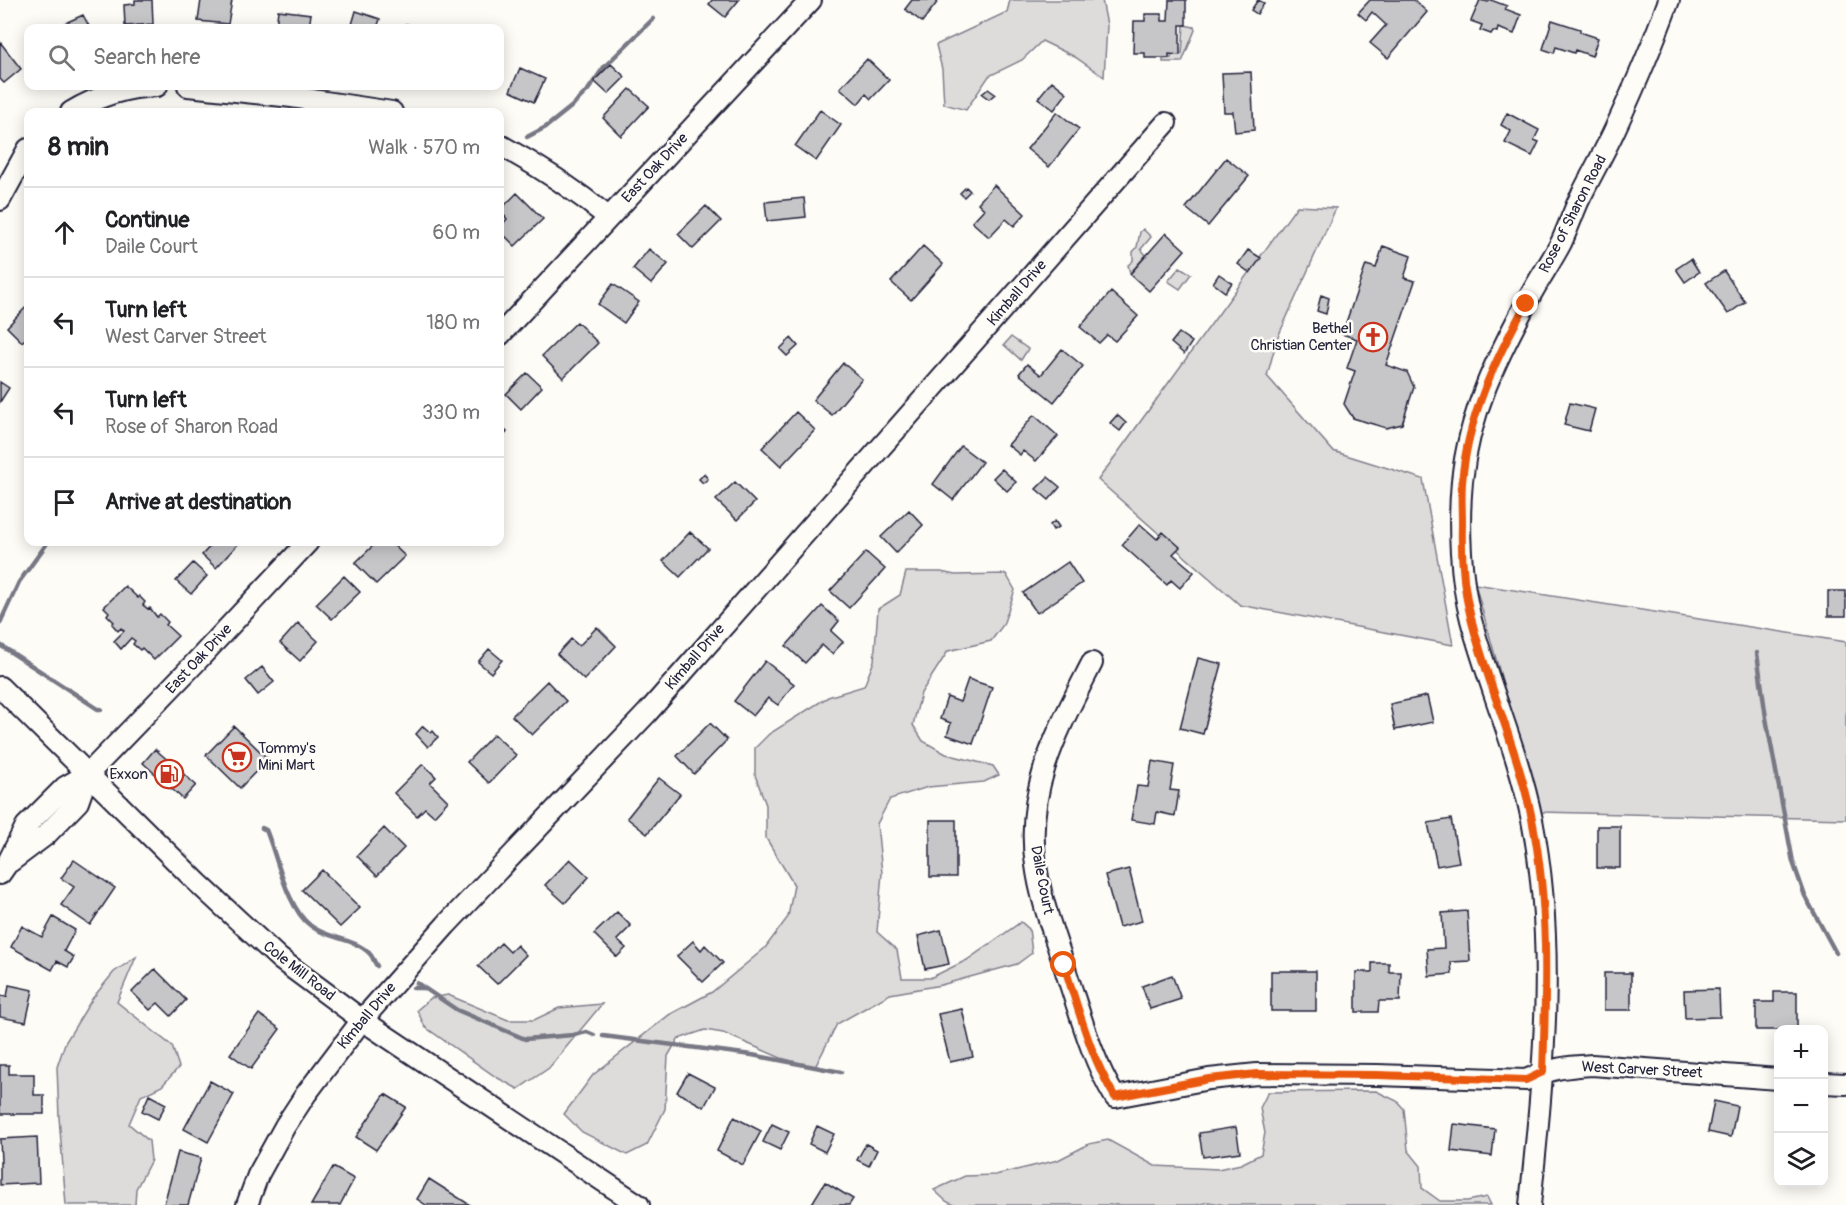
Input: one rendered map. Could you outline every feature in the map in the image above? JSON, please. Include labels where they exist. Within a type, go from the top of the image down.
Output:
[{"type":"street","name":"East Oak Drive","points":[[504,331],[811,0]]},
{"type":"street","name":"Rose of Sharon Road","points":[[1530,1205],[1543,1072],[1546,1000],[1545,917],[1540,862],[1522,778],[1471,619],[1461,562],[1462,482],[1467,447],[1482,393],[1494,364],[1529,297],[1560,245],[1637,83],[1670,0]]},
{"type":"street","points":[[79,108],[105,95],[124,90]]},
{"type":"street","points":[[226,90],[365,108]]},
{"type":"street","name":"Kimball Drive","points":[[247,1205],[258,1176],[285,1126],[306,1094],[362,1020],[447,925],[648,711],[1166,123]]},
{"type":"street","points":[[504,147],[545,170],[609,217]]},
{"type":"street","points":[[0,200],[24,156]]},
{"type":"street","name":"East Oak Drive","points":[[3,869],[26,826],[65,787],[88,774],[304,546]]},
{"type":"street","name":"Daile Court","points":[[1092,663],[1058,730],[1043,769],[1033,841],[1035,865],[1049,919],[1092,1052],[1102,1076],[1115,1097]]},
{"type":"street","name":"Cole Mill Road","points":[[0,687],[199,885],[280,959],[362,1020],[639,1205]]},
{"type":"street","name":"West Carver Street","points":[[1115,1097],[1234,1076],[1377,1075],[1526,1080],[1543,1072],[1563,1067],[1592,1065],[1774,1079]]},
{"type":"street","points":[[1828,1083],[1846,1084]]},
{"type":"shaded area","points":[[1010,0],[1102,0],[1107,25],[1104,77],[1075,57],[1042,41],[1022,60],[989,76],[966,110],[944,104],[942,69],[936,45],[1007,12]]},
{"type":"shaded area","points":[[1184,25],[1194,27],[1195,30],[1182,62],[1163,62],[1163,59],[1171,58],[1172,54],[1182,54]]},
{"type":"shaded area","points":[[1297,206],[1336,208],[1277,339],[1267,376],[1333,451],[1423,479],[1453,645],[1240,605],[1098,480]]},
{"type":"shaded area","points":[[1143,229],[1151,237],[1141,249],[1146,255],[1130,273],[1128,265],[1133,261],[1133,252]]},
{"type":"shaded area","points":[[1180,267],[1191,274],[1180,289],[1168,281]]},
{"type":"shaded area","points":[[1011,337],[1028,349],[1021,360],[1004,345]]},
{"type":"shaded area","points":[[906,572],[941,572],[955,575],[1006,574],[1015,590],[1003,625],[991,641],[948,651],[921,693],[913,725],[923,741],[946,754],[993,766],[999,775],[984,782],[928,787],[890,799],[877,824],[882,873],[877,932],[897,950],[902,978],[930,978],[967,960],[1021,922],[1029,929],[1032,953],[1017,964],[941,985],[890,994],[837,1024],[815,1067],[781,1058],[723,1033],[705,1030],[678,1039],[668,1056],[665,1109],[647,1145],[627,1155],[582,1132],[564,1114],[593,1075],[669,1015],[712,992],[765,948],[788,917],[794,885],[766,838],[766,805],[755,775],[755,748],[769,734],[828,697],[864,686],[874,661],[878,609],[900,595]]},
{"type":"shaded area","points":[[1475,584],[1846,642],[1846,819],[1539,812]]},
{"type":"shaded area","points":[[136,957],[117,1002],[172,1046],[179,1067],[162,1086],[141,1096],[129,1124],[149,1141],[151,1160],[136,1189],[135,1205],[66,1205],[57,1067],[65,1043],[92,999],[114,972]]},
{"type":"shaded area","points":[[448,995],[508,1020],[534,1020],[559,1008],[602,1004],[549,1068],[518,1089],[496,1077],[425,1027],[417,1010],[431,998]]},
{"type":"shaded area","points":[[1376,1091],[1397,1101],[1404,1109],[1408,1150],[1421,1166],[1422,1188],[1440,1201],[1467,1201],[1487,1197],[1491,1205],[1225,1205],[1209,1202],[1196,1205],[953,1205],[934,1190],[965,1176],[995,1175],[1058,1160],[1089,1144],[1108,1140],[1155,1166],[1218,1169],[1241,1164],[1261,1154],[1265,1133],[1260,1108],[1268,1092]]},
{"type":"building","points":[[135,0],[152,0],[153,24],[125,24],[124,5],[135,4]]},
{"type":"building","points":[[201,0],[232,0],[228,24],[198,21]]},
{"type":"building","points":[[712,0],[739,0],[725,17],[709,4]]},
{"type":"building","points":[[912,0],[939,0],[922,22],[905,9]]},
{"type":"building","points":[[1169,0],[1186,0],[1186,25],[1180,25],[1180,55],[1169,54],[1169,58],[1145,58],[1145,53],[1133,53],[1134,21],[1145,21],[1145,14],[1162,14],[1162,21],[1168,21]]},
{"type":"building","points":[[1258,0],[1264,3],[1257,14],[1251,10]]},
{"type":"building","points":[[1370,0],[1414,0],[1427,12],[1388,58],[1370,43],[1386,25],[1372,12],[1366,20],[1358,13]]},
{"type":"building","points":[[1480,0],[1488,2],[1491,0],[1521,15],[1514,34],[1498,28],[1497,32],[1493,31],[1491,34],[1480,30],[1482,25],[1471,21]]},
{"type":"building","points":[[278,10],[311,14],[310,24],[276,24]]},
{"type":"building","points":[[356,11],[380,19],[378,24],[352,24]]},
{"type":"building","points":[[83,15],[88,24],[63,24]]},
{"type":"building","points":[[1552,20],[1580,29],[1580,32],[1598,38],[1592,56],[1556,47],[1554,53],[1543,49]]},
{"type":"building","points":[[0,42],[21,69],[4,83],[0,79]]},
{"type":"building","points":[[867,59],[889,80],[871,99],[866,94],[858,104],[840,88]]},
{"type":"building","points":[[611,64],[625,77],[608,94],[594,81]]},
{"type":"building","points":[[520,68],[545,79],[534,102],[510,91]]},
{"type":"building","points":[[1251,72],[1254,130],[1235,132],[1233,112],[1224,112],[1222,73]]},
{"type":"building","points":[[1052,81],[1067,93],[1054,110],[1038,98]]},
{"type":"building","points":[[630,89],[649,106],[621,136],[603,118]]},
{"type":"building","points":[[988,89],[995,94],[989,99],[982,94]]},
{"type":"building","points":[[820,110],[841,125],[816,161],[795,146]]},
{"type":"building","points":[[1057,112],[1079,129],[1049,167],[1027,149]]},
{"type":"building","points":[[1507,113],[1539,130],[1534,140],[1539,142],[1532,156],[1505,143],[1511,131],[1501,125]]},
{"type":"building","points":[[1226,158],[1249,176],[1208,226],[1186,208]]},
{"type":"building","points":[[994,185],[1025,214],[1014,226],[1006,219],[989,237],[972,222],[984,209],[978,203]]},
{"type":"building","points":[[966,187],[970,191],[964,197],[960,193]]},
{"type":"building","points":[[517,193],[543,219],[515,246],[504,235],[504,222],[507,219],[504,215],[504,206]]},
{"type":"building","points":[[804,198],[806,217],[767,221],[765,202]]},
{"type":"building","points":[[706,206],[721,221],[693,249],[678,234]]},
{"type":"building","points":[[1166,233],[1185,250],[1149,291],[1130,274]]},
{"type":"building","points":[[923,246],[943,264],[911,300],[891,282]]},
{"type":"building","name":"Bethel Christian Center","points":[[1383,246],[1411,256],[1404,278],[1415,281],[1386,365],[1407,372],[1414,387],[1402,424],[1386,428],[1353,418],[1344,404],[1355,371],[1347,368],[1357,339],[1342,334],[1366,265],[1376,268]]},
{"type":"building","points":[[649,249],[668,264],[651,284],[633,269]]},
{"type":"building","points":[[1248,250],[1261,258],[1250,273],[1238,264]]},
{"type":"building","points":[[1691,259],[1699,272],[1685,282],[1676,269]]},
{"type":"building","points":[[1724,271],[1745,302],[1728,314],[1706,283]]},
{"type":"building","points":[[1219,274],[1232,283],[1225,292],[1213,283]]},
{"type":"building","points":[[613,284],[639,302],[624,323],[598,304]]},
{"type":"building","points":[[1111,292],[1138,316],[1115,341],[1107,335],[1099,343],[1080,327]]},
{"type":"building","points":[[1321,295],[1329,298],[1326,314],[1317,311]]},
{"type":"building","points":[[24,309],[24,340],[22,342],[7,327]]},
{"type":"building","points":[[577,322],[598,343],[563,378],[542,356]]},
{"type":"building","points":[[1179,333],[1192,342],[1184,354],[1171,343]]},
{"type":"building","points":[[791,338],[798,346],[787,356],[780,349]]},
{"type":"building","points":[[1062,349],[1083,366],[1054,402],[1019,374],[1027,364],[1041,375]]},
{"type":"building","points":[[843,363],[862,379],[832,415],[813,400]]},
{"type":"building","points":[[527,373],[542,387],[521,409],[506,394]]},
{"type":"building","points":[[0,382],[9,388],[0,402]]},
{"type":"building","points":[[1570,403],[1595,409],[1589,431],[1564,425]]},
{"type":"building","points":[[796,412],[815,430],[781,466],[762,448]]},
{"type":"building","points":[[1034,415],[1058,436],[1036,461],[1023,451],[1020,455],[1008,445]]},
{"type":"building","points":[[1117,415],[1126,423],[1120,431],[1110,423]]},
{"type":"building","points":[[961,446],[982,462],[953,500],[933,484]]},
{"type":"building","points":[[1002,469],[1016,482],[1007,491],[993,478]]},
{"type":"building","points":[[704,474],[708,479],[703,483],[699,479]]},
{"type":"building","points":[[1048,477],[1060,487],[1049,500],[1036,489]]},
{"type":"building","points":[[735,482],[755,502],[737,520],[716,500]]},
{"type":"building","points":[[909,510],[923,525],[896,553],[881,537]]},
{"type":"building","points":[[1055,521],[1059,527],[1053,530],[1050,525]]},
{"type":"building","points":[[1140,524],[1157,539],[1163,532],[1180,547],[1173,554],[1194,572],[1180,588],[1171,580],[1167,585],[1122,545]]},
{"type":"building","points":[[690,532],[708,548],[680,577],[663,561]]},
{"type":"building","points":[[210,546],[236,546],[216,568],[202,555]]},
{"type":"building","points":[[373,546],[394,546],[405,556],[376,584],[355,563]]},
{"type":"building","points":[[866,552],[885,569],[849,608],[830,591]]},
{"type":"building","points":[[1068,562],[1082,583],[1037,613],[1023,593]]},
{"type":"building","points":[[193,563],[207,576],[191,594],[176,581]]},
{"type":"building","points":[[344,576],[360,592],[332,619],[316,604]]},
{"type":"building","points":[[125,586],[138,598],[139,596],[145,602],[143,605],[150,608],[157,617],[160,614],[168,622],[166,625],[178,636],[154,660],[142,648],[140,650],[133,644],[135,641],[131,638],[121,649],[114,641],[124,631],[121,628],[118,631],[112,624],[114,622],[107,615],[109,612],[104,607]]},
{"type":"building","points":[[1828,591],[1846,591],[1846,616],[1828,616]]},
{"type":"building","points":[[822,606],[839,621],[831,631],[843,642],[832,654],[822,645],[805,663],[786,646]]},
{"type":"building","points":[[298,623],[318,641],[300,661],[280,643]]},
{"type":"building","points":[[597,627],[616,646],[584,680],[557,654],[571,639],[579,646]]},
{"type":"building","points":[[489,649],[502,660],[491,673],[478,662]]},
{"type":"building","points":[[1198,658],[1222,664],[1203,734],[1180,728]]},
{"type":"building","points":[[765,661],[794,684],[778,705],[768,698],[753,716],[734,701]]},
{"type":"building","points":[[262,667],[274,682],[258,695],[246,680]]},
{"type":"building","points":[[968,679],[992,687],[973,744],[947,735],[951,723],[940,719],[947,697],[960,702]]},
{"type":"building","points":[[547,681],[566,701],[532,735],[512,716]]},
{"type":"building","points":[[1427,696],[1433,722],[1395,730],[1390,704]]},
{"type":"building","points":[[710,723],[727,740],[694,774],[677,756]]},
{"type":"building","name":"Tommy's Mini Mart","points":[[234,726],[268,759],[240,788],[206,755]]},
{"type":"building","points":[[423,726],[431,733],[433,731],[438,737],[428,747],[416,734]]},
{"type":"building","points":[[494,734],[516,755],[489,783],[467,762]]},
{"type":"building","name":"Exxon","points":[[155,749],[196,785],[183,799],[143,763]]},
{"type":"building","points":[[1152,761],[1174,765],[1170,790],[1179,791],[1175,816],[1157,812],[1155,824],[1131,820],[1137,786],[1148,787]]},
{"type":"building","points":[[423,764],[436,777],[430,783],[448,801],[434,816],[425,808],[417,816],[394,793]]},
{"type":"building","points":[[659,778],[680,794],[647,834],[627,818]]},
{"type":"building","points":[[1451,819],[1459,862],[1437,866],[1428,823]]},
{"type":"building","points":[[930,820],[956,820],[956,877],[930,877]]},
{"type":"building","points":[[1597,826],[1620,826],[1620,868],[1597,868]]},
{"type":"building","points":[[384,828],[404,848],[377,876],[357,856]]},
{"type":"building","points":[[570,859],[589,877],[565,903],[545,885]]},
{"type":"building","points":[[74,860],[115,888],[90,925],[61,905],[74,887],[61,878]]},
{"type":"building","points":[[1129,869],[1142,921],[1119,927],[1105,875]]},
{"type":"building","points":[[322,870],[360,908],[340,927],[302,890]]},
{"type":"building","points":[[1467,911],[1470,961],[1451,962],[1452,974],[1429,976],[1427,949],[1444,948],[1442,913]]},
{"type":"building","points":[[617,912],[631,926],[617,940],[626,948],[617,957],[594,934]]},
{"type":"building","points":[[53,917],[75,930],[64,951],[74,957],[68,967],[57,961],[52,970],[11,947],[22,926],[42,937]]},
{"type":"building","points":[[941,930],[949,964],[925,969],[918,936]]},
{"type":"building","points":[[693,941],[701,950],[705,945],[723,963],[703,982],[677,956]]},
{"type":"building","points":[[501,943],[510,952],[517,945],[526,955],[497,984],[478,966]]},
{"type":"building","points":[[1372,963],[1389,963],[1389,972],[1401,972],[1400,1001],[1379,1001],[1378,1012],[1356,1012],[1356,972],[1372,972]]},
{"type":"building","points":[[155,969],[186,1000],[171,1016],[158,1003],[150,1010],[132,992]]},
{"type":"building","points":[[1271,971],[1316,971],[1316,1011],[1271,1011]]},
{"type":"building","points":[[1604,973],[1631,973],[1631,1010],[1604,1010]]},
{"type":"building","points":[[1172,975],[1181,999],[1150,1009],[1142,986]]},
{"type":"building","points":[[9,985],[33,990],[26,1022],[0,1017],[0,996],[7,997]]},
{"type":"building","points":[[1719,989],[1720,1017],[1685,1018],[1684,990]]},
{"type":"building","points":[[1774,992],[1797,992],[1797,1025],[1774,1025],[1774,1030],[1756,1030],[1756,1002],[1774,1002]]},
{"type":"building","points":[[962,1009],[973,1057],[950,1062],[938,1014]]},
{"type":"building","points":[[259,1014],[280,1029],[251,1069],[230,1054]]},
{"type":"building","points":[[0,1065],[9,1065],[9,1074],[34,1074],[34,1095],[44,1095],[44,1114],[0,1114]]},
{"type":"building","points":[[688,1073],[715,1087],[704,1107],[677,1092]]},
{"type":"building","points":[[210,1081],[234,1094],[208,1142],[184,1129]]},
{"type":"building","points":[[385,1094],[406,1107],[376,1150],[356,1137]]},
{"type":"building","points":[[149,1095],[166,1104],[158,1119],[142,1111]]},
{"type":"building","points":[[1714,1101],[1737,1106],[1731,1137],[1708,1132]]},
{"type":"building","points":[[734,1117],[761,1131],[743,1165],[717,1151]]},
{"type":"building","points":[[772,1124],[789,1132],[780,1150],[763,1142]]},
{"type":"building","points":[[1454,1124],[1495,1129],[1492,1156],[1451,1151]]},
{"type":"building","points":[[817,1126],[834,1134],[825,1152],[809,1144]]},
{"type":"building","points":[[1236,1127],[1240,1152],[1203,1157],[1199,1133]]},
{"type":"building","points":[[37,1137],[39,1183],[0,1185],[0,1139]]},
{"type":"building","points":[[866,1144],[877,1150],[869,1166],[857,1160]]},
{"type":"building","points":[[178,1152],[201,1158],[188,1205],[167,1205],[164,1204]]},
{"type":"building","points":[[333,1167],[354,1179],[340,1205],[311,1205]]},
{"type":"building","points":[[429,1179],[470,1205],[426,1205],[417,1199]]},
{"type":"building","points":[[825,1182],[853,1199],[849,1205],[811,1205]]},
{"type":"waterway","points":[[527,137],[546,127],[571,107],[588,90],[604,67],[653,19]]},
{"type":"waterway","points":[[0,623],[19,582],[45,546]]},
{"type":"waterway","points":[[0,645],[101,709]]},
{"type":"waterway","points":[[1757,653],[1766,718],[1793,862],[1805,896],[1836,953]]},
{"type":"waterway","points":[[262,828],[266,830],[289,895],[303,918],[325,934],[364,949],[371,955],[377,966]]},
{"type":"waterway","points":[[417,983],[457,1010],[525,1039],[587,1032],[594,1035]]},
{"type":"waterway","points":[[413,988],[424,988]]},
{"type":"waterway","points":[[603,1036],[752,1055],[841,1072]]},
{"type":"place","name":"Bethel Christian Center","points":[[1373,337]]},
{"type":"place","name":"Tommy's Mini Mart","points":[[237,757]]},
{"type":"place","name":"Exxon","points":[[169,774]]},
{"type":"route","points":[[1064,965],[1092,1052],[1102,1076],[1115,1097],[1234,1076],[1377,1075],[1526,1080],[1543,1072],[1546,1000],[1545,917],[1540,862],[1522,778],[1471,619],[1461,562],[1462,482],[1467,447],[1482,393],[1494,364],[1526,304]]}]
